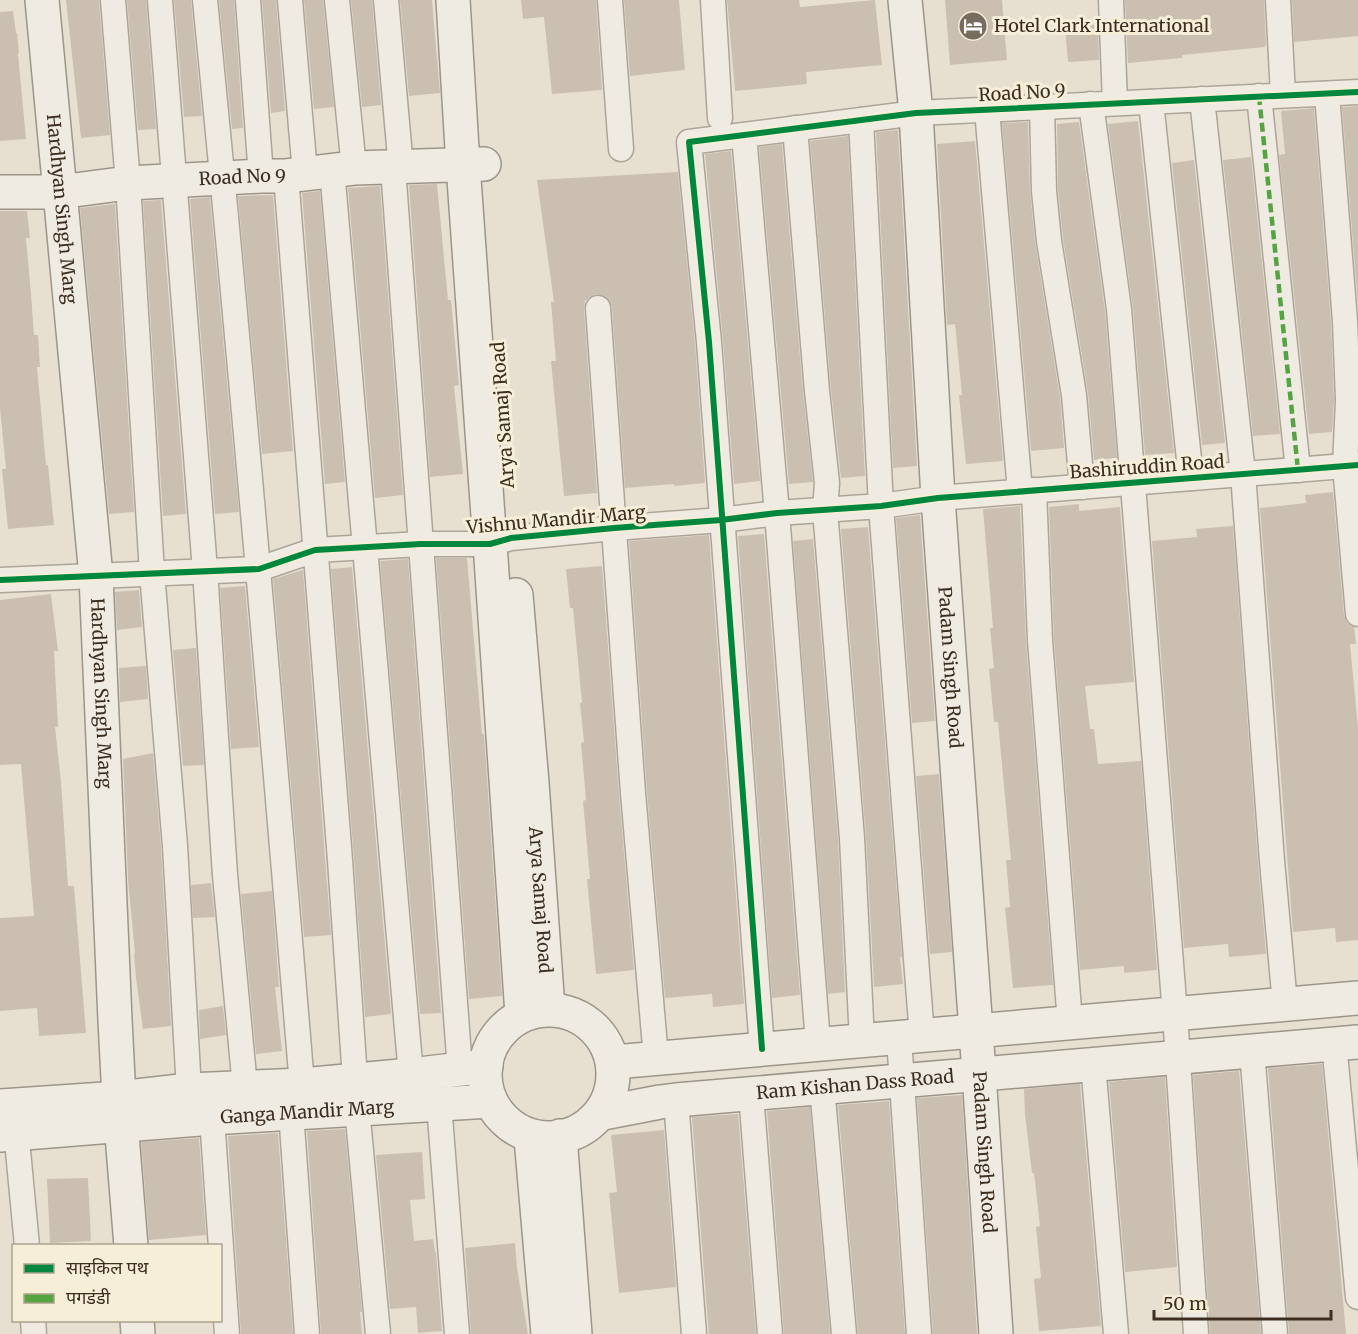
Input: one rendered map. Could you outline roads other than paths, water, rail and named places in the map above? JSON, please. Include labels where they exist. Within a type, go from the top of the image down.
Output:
[{"type":"street","name":"Hardhyan Singh Marg","points":[[42,0],[96,576],[121,1112],[131,1244]]},
{"type":"street","points":[[113,0],[128,183],[152,573],[175,846],[189,1090]]},
{"type":"street","points":[[160,0],[205,570],[225,875],[245,1087]]},
{"type":"street","points":[[205,0],[259,568],[296,1099],[307,1334]]},
{"type":"street","points":[[248,0],[307,173]]},
{"type":"street","points":[[290,0],[307,173],[364,548],[411,1075]]},
{"type":"street","points":[[337,0],[307,173],[315,550],[356,1094],[378,1334]]},
{"type":"street","points":[[386,0],[421,544],[473,1068],[484,1079],[491,1105],[508,1125],[545,1137],[583,1132],[603,1113],[614,1089],[614,1062],[605,1040],[590,1024],[570,1013],[535,1012],[501,1030],[488,1053],[473,1068]]},
{"type":"street","points":[[453,0],[474,164],[535,1012]]},
{"type":"street","points":[[474,0],[474,164]]},
{"type":"street","points":[[610,0],[621,149]]},
{"type":"street","points":[[713,0],[720,118]]},
{"type":"street","name":"Padam Singh Road","points":[[905,0],[916,113],[938,498],[980,1073],[996,1334]]},
{"type":"street","points":[[1111,0],[1115,103]]},
{"type":"street","points":[[1278,0],[1283,95]]},
{"type":"street","name":"Road No 9","points":[[721,520],[709,342],[689,142],[916,113],[1358,92]]},
{"type":"street","points":[[1327,93],[1345,321],[1358,614]]},
{"type":"street","points":[[1259,96],[1298,470]]},
{"type":"street","points":[[1202,99],[1243,474],[1285,1004]]},
{"type":"street","points":[[1151,102],[1191,478]]},
{"type":"street","points":[[1091,104],[1119,309],[1175,1014],[1196,1334]]},
{"type":"street","points":[[1042,107],[1044,191],[1049,241],[1074,395],[1082,487]]},
{"type":"street","points":[[987,110],[1027,491],[1070,1022]]},
{"type":"street","points":[[861,120],[911,1037],[902,1082],[919,1334]]},
{"type":"street","points":[[795,128],[827,483],[825,510],[852,838],[862,1041]]},
{"type":"street","points":[[744,135],[777,513],[818,1043]]},
{"type":"street","name":"Road No 9","points":[[0,192],[59,192],[128,183],[474,164]]},
{"type":"street","points":[[598,308],[634,805],[656,1058]]},
{"type":"street","name":"Bashiruddin Road","points":[[938,498],[1351,465]]},
{"type":"street","name":"Vishnu Mandir Marg","points":[[0,580],[259,568],[315,550],[501,541],[777,513],[882,506],[938,498]]},
{"type":"street","points":[[721,520],[762,1049]]},
{"type":"street","points":[[614,1062],[818,1043],[911,1037],[976,1029],[1358,998]]},
{"type":"street","points":[[1346,1042],[1358,1297]]},
{"type":"street","name":"Ram Kishan Dass Road","points":[[603,1113],[676,1100],[1346,1042]]},
{"type":"street","points":[[1252,1051],[1275,1334]]},
{"type":"street","points":[[1094,1064],[1116,1334]]},
{"type":"street","name":"Ganga Mandir Marg","points":[[356,1094],[411,1075],[473,1068]]},
{"type":"street","name":"Ganga Mandir Marg","points":[[121,1112],[189,1090],[245,1087],[296,1099]]},
{"type":"street","points":[[822,1087],[844,1334]]},
{"type":"street","name":"Ganga Mandir Marg","points":[[121,1112],[212,1118],[296,1099],[356,1094],[439,1104],[490,1101]]},
{"type":"street","points":[[751,1094],[770,1334]]},
{"type":"street","points":[[676,1100],[694,1334]]},
{"type":"street","points":[[439,1104],[457,1334]]},
{"type":"street","points":[[8,1120],[32,1132],[121,1112]]},
{"type":"street","points":[[212,1118],[221,1244]]},
{"type":"street","points":[[8,1120],[27,1244]]},
{"type":"street","points":[[545,1137],[548,1334]]},
{"type":"street","points":[[545,1137],[575,1334]]},
{"type":"street","points":[[222,1262],[227,1334]]},
{"type":"place","name":"Hotel Clark International","points":[[973,26]]}]
